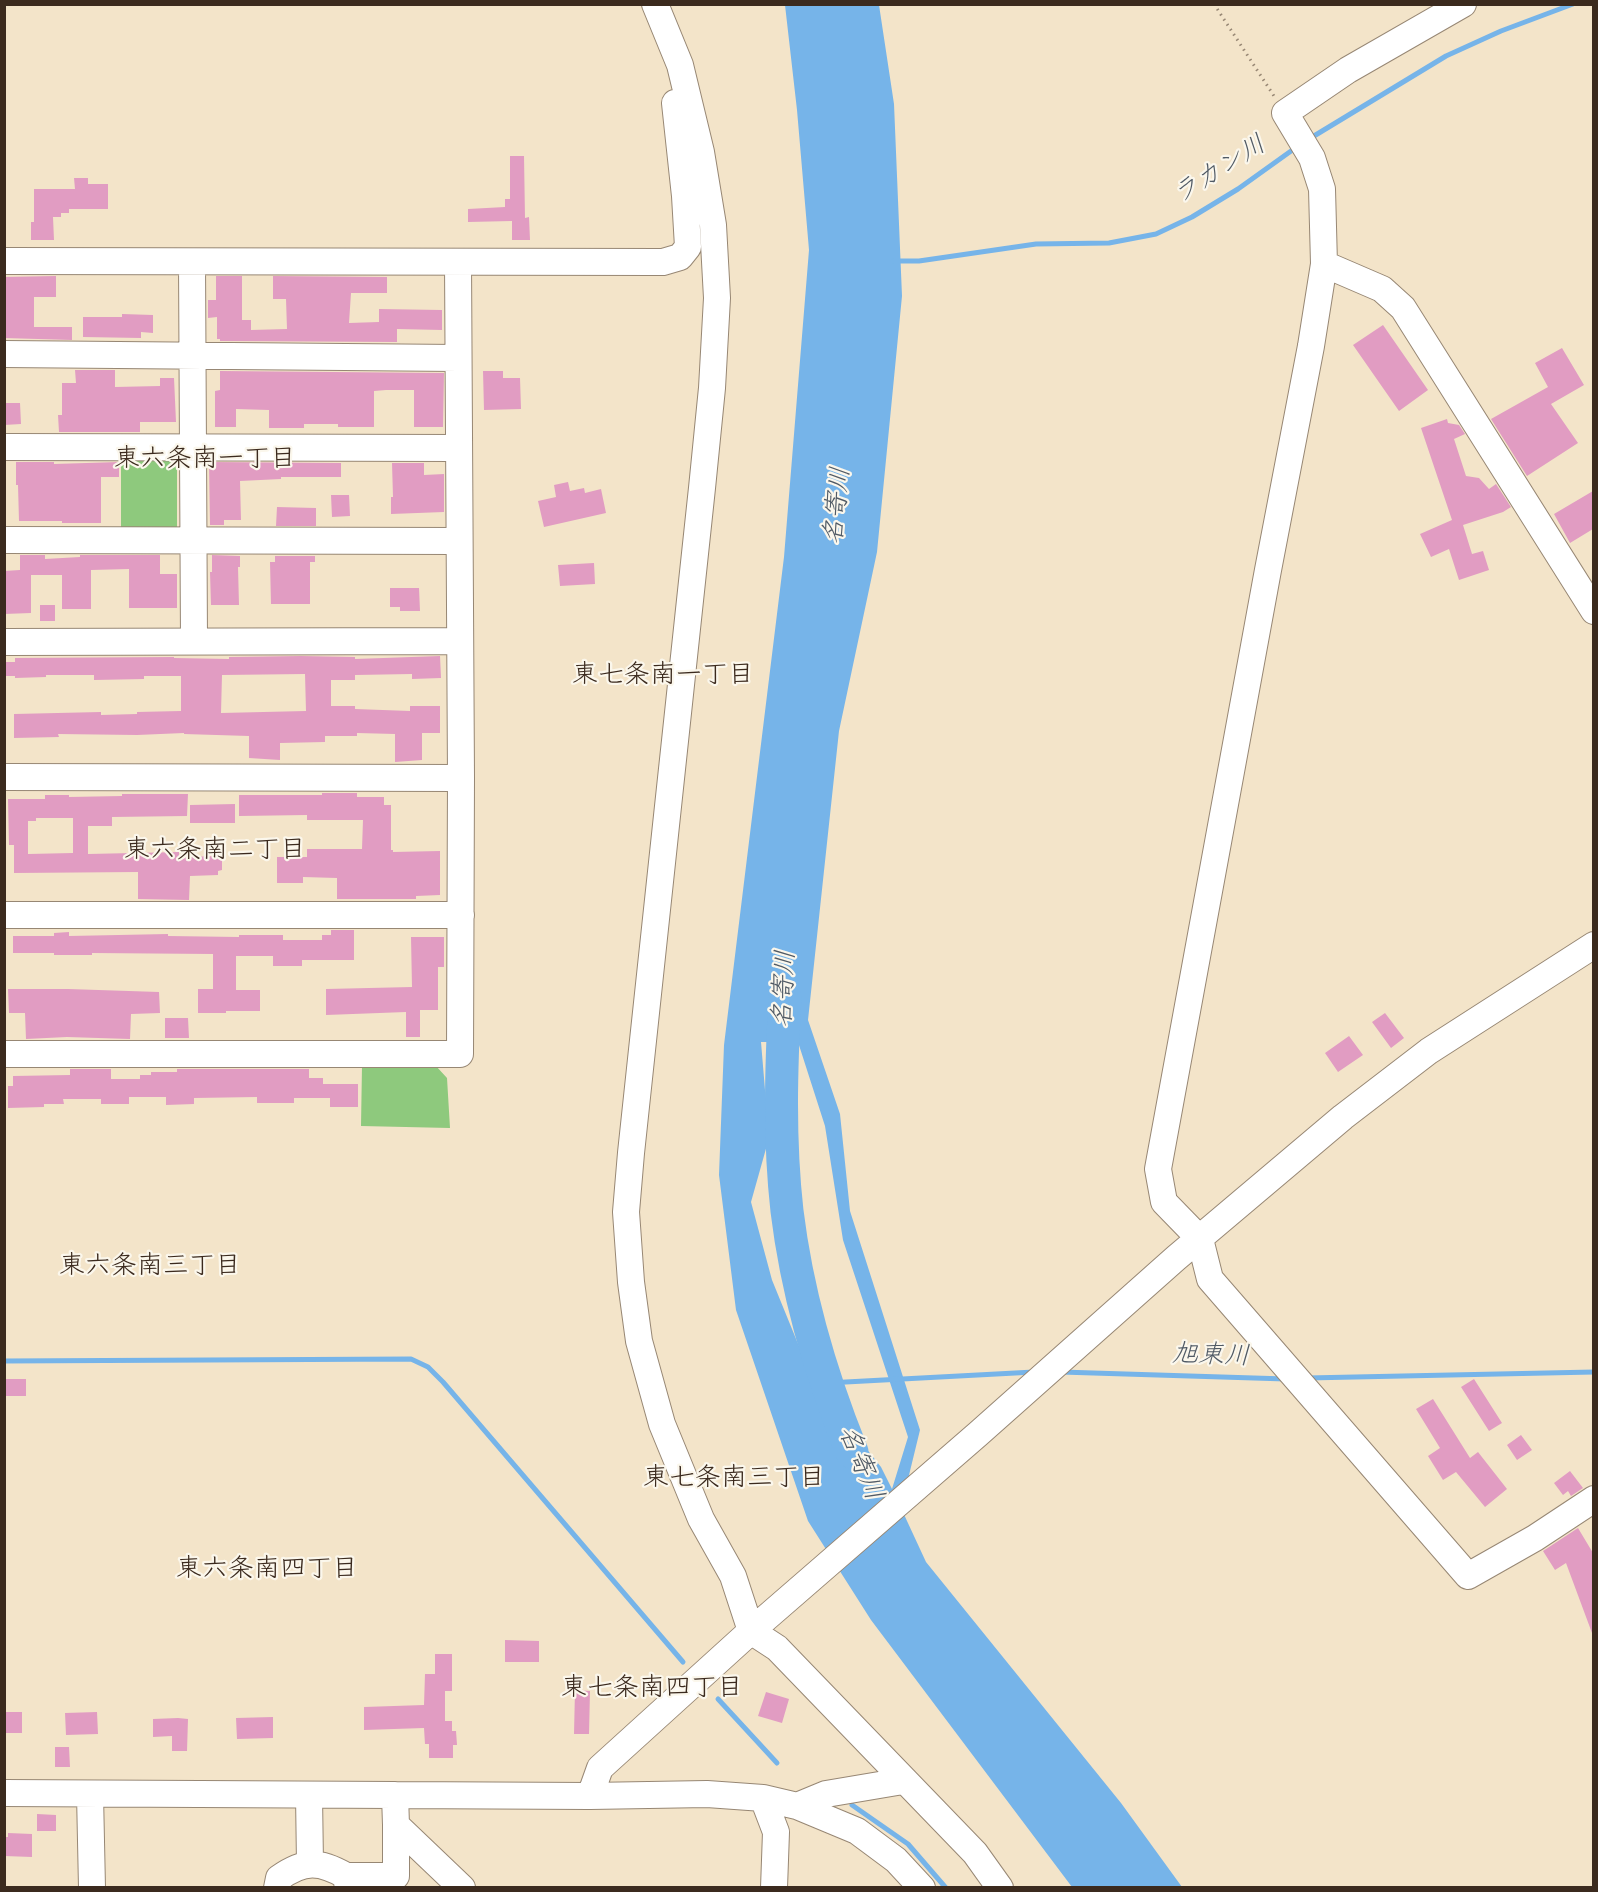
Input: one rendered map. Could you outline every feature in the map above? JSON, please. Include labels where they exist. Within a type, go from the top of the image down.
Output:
[{"type":"street","points":[[655,4],[680,65],[701,152],[713,225],[717,298],[712,388],[652,944],[626,1212],[631,1282],[639,1341],[662,1424],[701,1519],[733,1576],[751,1631],[777,1648],[975,1853],[1000,1887]]},
{"type":"street","points":[[4,261],[663,262],[680,257],[688,247],[685,196],[672,80],[688,50],[674,4]]},
{"type":"street","points":[[1463,4],[1348,70],[1291,124],[1312,158],[1322,189],[1324,264],[1311,346],[1158,1169],[1164,1202],[1200,1239],[1210,1279],[1468,1576],[1535,1538],[1593,1499]]},
{"type":"street","points":[[192,261],[194,640]]},
{"type":"street","points":[[4,1054],[460,1054],[458,262]]},
{"type":"street","points":[[1324,264],[1382,289],[1403,308],[1593,611]]},
{"type":"street","points":[[4,354],[458,358]]},
{"type":"street","points":[[4,447],[458,448]]},
{"type":"street","points":[[4,540],[459,541]]},
{"type":"street","points":[[4,642],[459,641]]},
{"type":"street","points":[[4,777],[461,778]]},
{"type":"street","points":[[4,915],[461,915]]},
{"type":"street","points":[[590,1796],[600,1768],[751,1631],[1176,1258],[1343,1117],[1429,1052],[1593,945]]},
{"type":"street","points":[[798,1806],[826,1794],[903,1781]]},
{"type":"street","points":[[4,1793],[590,1796],[707,1794],[763,1798],[798,1806],[857,1831],[896,1860],[922,1887]]},
{"type":"street","points":[[90,1794],[92,1887]]},
{"type":"street","points":[[309,1795],[310,1864]]},
{"type":"street","points":[[277,1887],[279,1878],[294,1868],[310,1864],[332,1868],[347,1882],[396,1876],[395,1795]]},
{"type":"street","points":[[763,1798],[776,1832],[774,1887]]},
{"type":"street","points":[[396,1825],[462,1887]]},
{"type":"path","points":[[1214,4],[1291,124]]},
{"type":"green space","points":[[121,461],[177,461],[177,529],[121,529]]},
{"type":"green space","points":[[362,1066],[436,1066],[447,1078],[450,1128],[361,1126]]},
{"type":"water","points":[[785,5],[879,5],[894,104],[902,296],[877,552],[839,731],[808,1020],[840,1114],[850,1211],[920,1430],[901,1508],[926,1562],[1121,1803],[1182,1887],[1072,1887],[871,1620],[808,1521],[736,1310],[719,1175],[724,1045],[784,557],[809,250]],"holes":[[[761,1042],[798,1042],[825,1126],[843,1240],[908,1437],[892,1489],[881,1467],[814,1383],[772,1280],[751,1202],[769,1138]]]},
{"type":"building","points":[[510,156],[524,156],[525,218],[529,217],[530,240],[512,240],[512,221],[468,222],[468,209],[505,207],[505,199],[510,199]]},
{"type":"building","points":[[74,178],[88,178],[88,184],[108,184],[108,209],[69,209],[69,213],[61,213],[61,217],[53,217],[54,240],[31,240],[31,222],[34,222],[34,189],[75,189]]},
{"type":"building","points":[[56,276],[56,297],[34,297],[34,327],[72,327],[72,340],[4,338],[4,277]]},
{"type":"building","points":[[216,276],[242,276],[242,320],[251,320],[251,330],[287,329],[286,299],[273,299],[273,276],[387,277],[387,293],[351,293],[349,323],[379,322],[379,309],[442,310],[442,330],[397,329],[397,342],[220,341],[217,339],[217,317],[208,318],[208,300],[216,300]]},
{"type":"building","points":[[122,314],[153,315],[153,333],[141,332],[141,338],[83,337],[83,317],[122,317]]},
{"type":"building","points":[[1383,325],[1428,390],[1399,411],[1353,345]]},
{"type":"building","points":[[1562,348],[1584,385],[1551,404],[1578,443],[1527,476],[1491,419],[1548,387],[1535,363]]},
{"type":"building","points":[[75,370],[115,370],[115,387],[160,386],[160,378],[174,378],[176,422],[140,422],[140,432],[59,432],[58,415],[62,415],[62,383],[76,383]]},
{"type":"building","points":[[220,371],[444,373],[443,427],[414,427],[414,390],[386,390],[374,391],[374,427],[304,424],[304,428],[269,428],[269,410],[236,409],[236,427],[215,427],[215,391],[220,390]]},
{"type":"building","points":[[483,371],[503,371],[503,378],[520,378],[521,409],[484,410]]},
{"type":"building","points":[[4,403],[20,403],[21,424],[4,425]]},
{"type":"building","points":[[1447,419],[1448,423],[1459,425],[1465,434],[1454,439],[1466,476],[1479,478],[1489,489],[1496,484],[1511,507],[1503,512],[1463,525],[1472,554],[1483,551],[1489,570],[1459,580],[1449,549],[1431,557],[1420,534],[1452,520],[1421,428]]},
{"type":"building","points":[[16,462],[54,462],[54,464],[119,462],[119,477],[101,477],[101,523],[19,521]]},
{"type":"building","points":[[209,462],[341,463],[341,477],[281,477],[281,479],[240,481],[241,520],[224,520],[224,525],[210,525]]},
{"type":"building","points":[[392,463],[424,463],[424,475],[444,474],[444,512],[391,514]]},
{"type":"building","points":[[568,482],[570,491],[584,488],[585,493],[601,489],[606,513],[544,527],[538,501],[556,497],[554,485]]},
{"type":"building","points":[[1593,491],[1593,529],[1570,543],[1554,514]]},
{"type":"building","points":[[331,495],[349,495],[350,516],[332,517]]},
{"type":"building","points":[[277,507],[316,508],[316,526],[276,526]]},
{"type":"building","points":[[20,555],[45,555],[45,559],[80,557],[80,555],[160,555],[160,574],[177,574],[177,608],[129,608],[129,569],[91,570],[91,609],[62,609],[62,575],[31,575],[31,613],[4,614],[4,571],[20,570]]},
{"type":"building","points":[[212,555],[240,556],[239,605],[211,605]]},
{"type":"building","points":[[275,556],[315,556],[315,562],[310,562],[310,604],[271,604],[270,562],[275,562]]},
{"type":"building","points":[[594,563],[595,584],[560,586],[558,565]]},
{"type":"building","points":[[390,588],[419,588],[420,611],[400,611],[400,607],[390,607]]},
{"type":"building","points":[[40,605],[55,605],[55,621],[40,621]]},
{"type":"building","points":[[301,656],[355,657],[355,659],[440,656],[441,678],[412,679],[412,674],[355,675],[355,680],[331,680],[331,706],[410,711],[410,706],[440,706],[440,733],[422,733],[422,760],[395,762],[395,734],[357,733],[357,736],[325,736],[325,742],[280,743],[280,760],[249,758],[249,736],[184,733],[58,734],[59,737],[14,738],[14,714],[101,712],[101,715],[181,711],[181,676],[94,680],[94,675],[46,675],[46,677],[15,678],[15,676],[4,676],[4,662],[15,662],[15,658],[229,659],[229,657]],"holes":[[[305,674],[306,711],[221,713],[222,675]]]},
{"type":"building","points":[[322,793],[357,793],[357,797],[384,797],[384,805],[391,805],[391,850],[393,852],[440,851],[440,895],[416,896],[416,899],[337,899],[337,878],[303,877],[303,883],[277,883],[277,857],[307,857],[307,849],[362,849],[363,820],[307,820],[307,815],[239,816],[239,795],[322,795]]},
{"type":"building","points":[[122,794],[188,794],[187,816],[112,817],[112,826],[88,826],[88,854],[179,852],[179,857],[222,856],[222,870],[218,871],[218,875],[190,876],[189,900],[138,899],[138,872],[14,873],[14,845],[9,845],[8,799],[45,799],[45,795],[122,796]],"holes":[[[36,818],[73,818],[73,853],[28,854],[28,821],[36,821]]]},
{"type":"building","points":[[235,804],[235,823],[190,823],[190,805]]},
{"type":"building","points":[[331,930],[354,930],[354,960],[302,960],[302,966],[273,966],[273,956],[236,956],[236,990],[260,990],[260,1011],[198,1013],[198,989],[213,989],[213,954],[13,953],[13,936],[54,936],[54,933],[69,932],[69,936],[283,935],[283,940],[322,940],[322,935],[331,935]]},
{"type":"building","points":[[411,937],[444,937],[444,967],[438,967],[438,1010],[420,1010],[420,1037],[406,1037],[406,1012],[326,1015],[326,989],[412,987]]},
{"type":"building","points":[[8,989],[159,992],[160,1013],[131,1014],[130,1039],[67,1037],[26,1039],[25,1013],[9,1013]]},
{"type":"building","points":[[1385,1013],[1404,1038],[1391,1048],[1372,1022]]},
{"type":"building","points":[[165,1018],[188,1018],[189,1038],[165,1038]]},
{"type":"building","points":[[1349,1036],[1363,1055],[1338,1072],[1325,1053]]},
{"type":"building","points":[[70,1069],[111,1069],[111,1079],[140,1079],[140,1075],[151,1075],[151,1072],[177,1072],[177,1069],[309,1069],[309,1078],[323,1078],[323,1084],[358,1084],[358,1107],[330,1107],[330,1098],[294,1098],[294,1103],[257,1103],[257,1097],[194,1098],[194,1104],[166,1105],[166,1097],[129,1097],[129,1104],[101,1104],[101,1099],[63,1099],[64,1104],[8,1108],[8,1086],[13,1086],[13,1076],[70,1075]]},
{"type":"building","points":[[4,1379],[26,1379],[26,1396],[4,1396]]},
{"type":"building","points":[[1474,1379],[1502,1423],[1489,1431],[1461,1387]]},
{"type":"building","points":[[1433,1399],[1470,1458],[1478,1452],[1507,1489],[1485,1507],[1456,1472],[1443,1480],[1428,1456],[1440,1448],[1416,1409]]},
{"type":"building","points":[[1521,1435],[1532,1450],[1517,1460],[1507,1445]]},
{"type":"building","points":[[1570,1471],[1583,1488],[1571,1496],[1568,1491],[1563,1495],[1554,1483]]},
{"type":"building","points":[[1578,1528],[1593,1553],[1592,1633],[1566,1563],[1555,1570],[1543,1551]]},
{"type":"building","points":[[505,1640],[539,1641],[539,1662],[505,1662]]},
{"type":"building","points":[[435,1654],[452,1654],[452,1691],[445,1691],[445,1721],[452,1721],[452,1731],[456,1731],[457,1745],[453,1745],[453,1758],[429,1758],[429,1744],[425,1744],[424,1728],[364,1730],[364,1707],[424,1705],[425,1674],[435,1674]]},
{"type":"building","points":[[575,1690],[590,1691],[589,1734],[574,1734]]},
{"type":"building","points":[[766,1692],[789,1699],[782,1723],[758,1716]]},
{"type":"building","points":[[4,1712],[22,1712],[22,1733],[4,1733]]},
{"type":"building","points":[[97,1712],[98,1734],[66,1735],[65,1713]]},
{"type":"building","points":[[273,1717],[273,1738],[237,1739],[236,1718]]},
{"type":"building","points":[[153,1719],[188,1719],[187,1751],[172,1751],[172,1736],[153,1737]]},
{"type":"building","points":[[55,1747],[69,1747],[70,1767],[55,1767]]},
{"type":"building","points":[[37,1814],[56,1815],[56,1831],[37,1831]]},
{"type":"building","points":[[8,1833],[32,1834],[32,1857],[4,1856],[4,1837],[8,1837]]},
{"type":"waterway","name":"ラカン川","points":[[1309,139],[1446,56],[1501,31],[1573,4]]},
{"type":"waterway","name":"ラカン川","points":[[894,261],[919,261],[1036,244],[1109,243],[1156,234],[1192,217],[1238,189],[1298,146]]},
{"type":"waterway","name":"名寄川","points":[[785,997],[782,1131],[784,1184],[791,1242],[820,1364],[852,1452]]},
{"type":"waterway","points":[[4,1361],[411,1359],[428,1367],[443,1382],[683,1662]]},
{"type":"waterway","name":"旭東川","points":[[827,1383],[1034,1372]]},
{"type":"waterway","name":"旭東川","points":[[1061,1372],[1286,1379]]},
{"type":"waterway","name":"旭東川","points":[[1307,1378],[1594,1372]]},
{"type":"waterway","points":[[718,1699],[777,1763]]},
{"type":"waterway","points":[[852,1805],[908,1844],[946,1888]]},
{"type":"district","name":"東六条南一丁目","points":[[205,462]]},
{"type":"district","name":"東七条南一丁目","points":[[663,678]]},
{"type":"district","name":"東六条南二丁目","points":[[215,853]]},
{"type":"district","name":"東六条南三丁目","points":[[150,1269]]},
{"type":"district","name":"東七条南三丁目","points":[[734,1481]]},
{"type":"district","name":"東六条南四丁目","points":[[267,1572]]},
{"type":"district","name":"東七条南四丁目","points":[[652,1691]]}]
